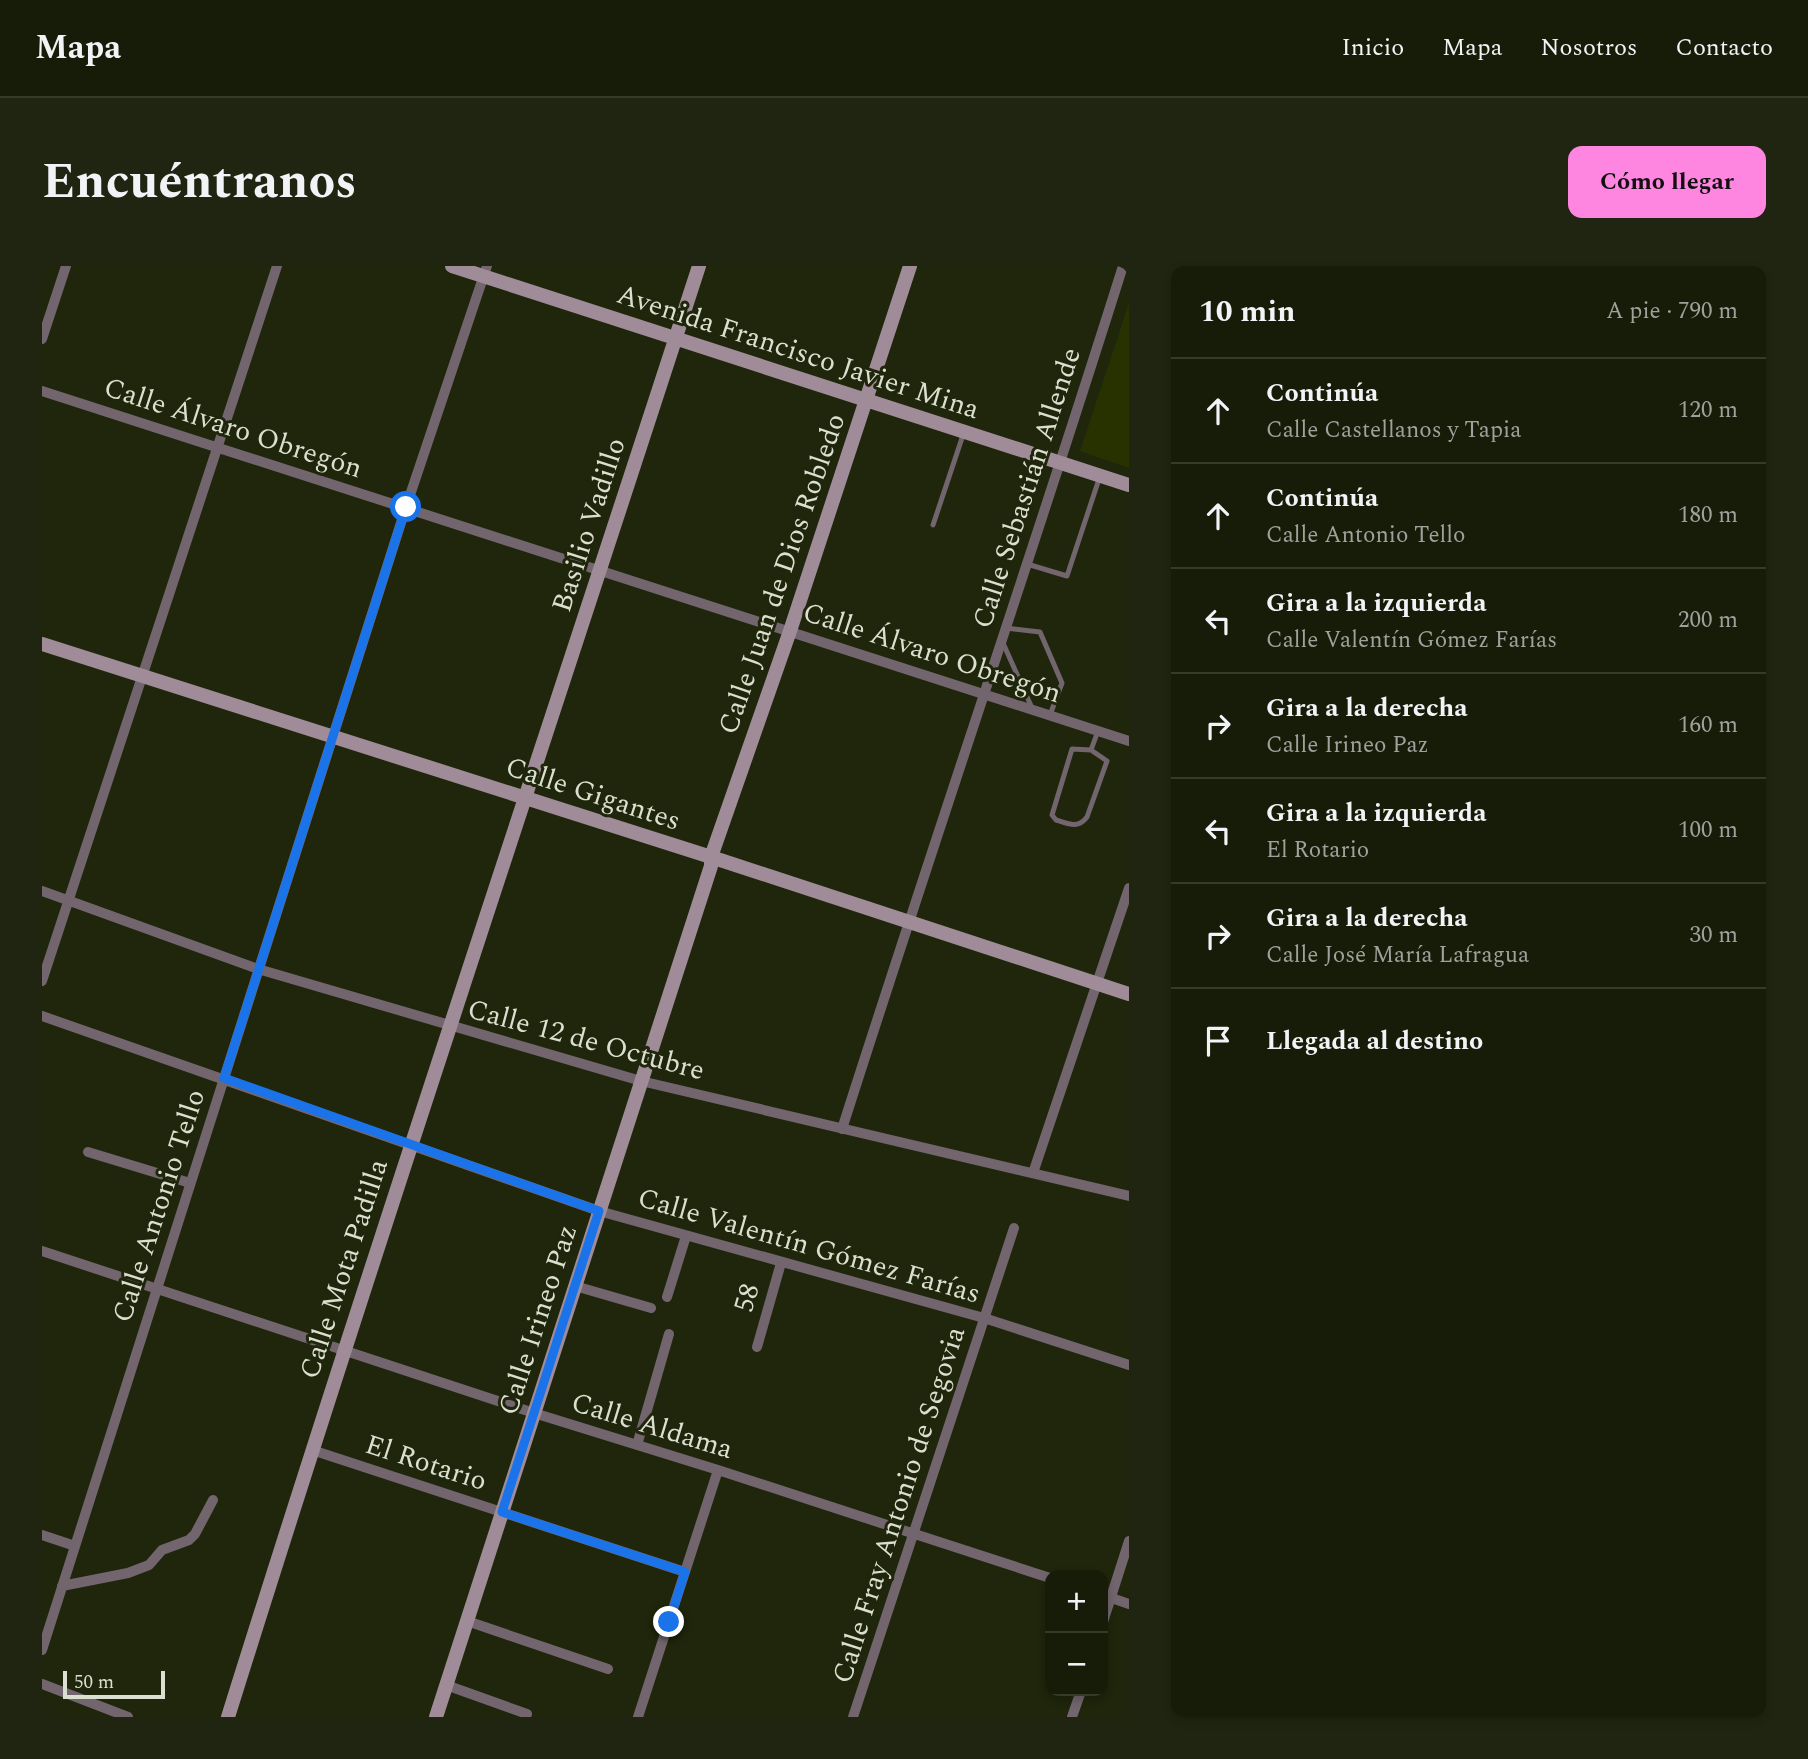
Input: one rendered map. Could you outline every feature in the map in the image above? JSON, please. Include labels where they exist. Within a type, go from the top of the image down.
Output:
[{"type":"street","points":[[42,339],[66,266]]},
{"type":"street","points":[[42,981],[277,266]]},
{"type":"street","name":"Avenida Francisco Javier Mina","points":[[452,266],[485,271],[676,338],[1129,485]]},
{"type":"street","name":"Basilio Vadillo","points":[[524,798],[699,266]]},
{"type":"street","name":"Calle Juan de Dios Robledo","points":[[711,858],[790,631],[910,266]]},
{"type":"street","name":"Calle Sebastián Allende","points":[[842,1129],[1123,266]]},
{"type":"street","name":"Calle Antonio Tello","points":[[42,1650],[332,737],[485,271]]},
{"type":"street","name":"Calle Álvaro Obregón","points":[[42,391],[1129,741]]},
{"type":"street","name":"Calle Gigantes","points":[[42,644],[1129,994]]},
{"type":"street","name":"Calle Mota Padilla","points":[[228,1717],[344,1349],[524,798]]},
{"type":"street","name":"Calle Irineo Paz","points":[[436,1717],[711,866],[711,858]]},
{"type":"street","points":[[1033,1173],[1129,888]]},
{"type":"street","name":"Calle 12 de Octubre","points":[[42,891],[258,969],[641,1080],[1129,1196]]},
{"type":"street","name":"Calle Valentín Gómez Farías","points":[[42,1016],[599,1211],[984,1318],[1129,1365]]},
{"type":"street","points":[[88,1152],[190,1183]]},
{"type":"street","name":"Calle Fray Antonio de Segovia","points":[[853,1717],[1014,1228]]},
{"type":"street","points":[[667,1297],[686,1236]]},
{"type":"street","name":"Calle Aldama","points":[[42,1251],[534,1413],[1045,1576]]},
{"type":"street","name":"58","points":[[757,1347],[781,1263]]},
{"type":"street","points":[[575,1286],[651,1308]]},
{"type":"street","points":[[637,1445],[669,1334]]},
{"type":"street","name":"El Rotario","points":[[312,1450],[685,1572]]},
{"type":"street","points":[[638,1717],[718,1470]]},
{"type":"street","points":[[62,1586],[128,1573],[149,1565],[162,1550],[195,1534],[213,1500]]},
{"type":"street","points":[[42,1535],[75,1546]]},
{"type":"street","points":[[1108,1594],[1129,1541]]},
{"type":"street","points":[[1108,1596],[1129,1604]]},
{"type":"street","points":[[467,1621],[608,1669]]},
{"type":"street","points":[[42,1684],[128,1717]]},
{"type":"street","points":[[446,1685],[527,1714]]},
{"type":"street","points":[[1072,1717],[1079,1696]]},
{"type":"lane","points":[[933,525],[964,432]]},
{"type":"lane","points":[[1027,564],[1067,576],[1100,476]]},
{"type":"lane","points":[[1006,628],[1040,632],[1062,683],[1050,715]]},
{"type":"lane","points":[[1002,640],[1033,710]]},
{"type":"lane","points":[[1091,750],[1098,731]]},
{"type":"lane","points":[[1072,749],[1091,750],[1107,761],[1087,817],[1082,823],[1073,826],[1056,820],[1052,815],[1052,808],[1072,749]]},
{"type":"green space","points":[[1129,303],[1129,468],[1080,451]]},
{"type":"route","points":[[406,507],[224,1078],[599,1211],[502,1512],[685,1572],[669,1622]]}]
